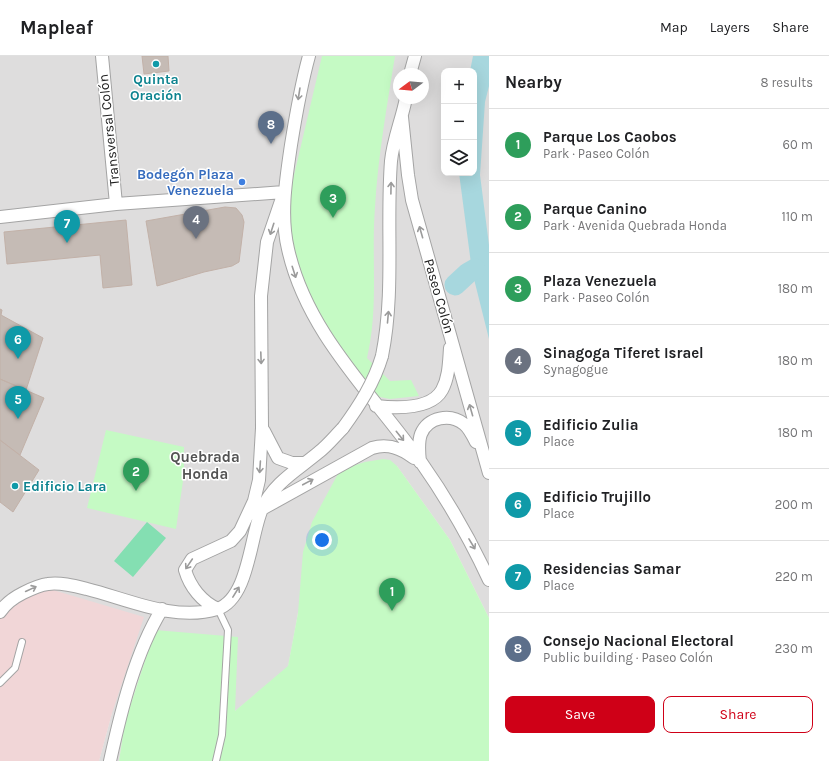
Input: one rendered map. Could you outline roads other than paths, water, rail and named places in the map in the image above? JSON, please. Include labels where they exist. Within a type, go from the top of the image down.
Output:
[{"type":"street","name":"Transversal Colón","points":[[102,56],[116,204]]},
{"type":"street","points":[[218,609],[208,605],[202,598],[190,582],[185,570],[192,559],[231,541],[240,531],[254,501],[259,480],[262,428],[261,296],[268,242],[284,192],[300,87],[309,56]]},
{"type":"street","points":[[412,68],[415,56]]},
{"type":"street","name":"Paseo Colón","points":[[218,609],[235,596],[241,584],[262,509],[275,488],[321,451],[343,428],[369,389],[377,372],[382,356],[388,320],[392,159],[405,104]]},
{"type":"street","name":"Paseo Colón","points":[[402,117],[412,200],[487,467]]},
{"type":"street","points":[[0,217],[116,204],[284,192]]},
{"type":"street","points":[[284,192],[287,248],[296,279],[310,310],[324,334],[376,406],[420,462],[475,549],[489,580]]},
{"type":"street","points":[[376,406],[391,408],[415,406],[426,402],[442,391],[449,371],[451,338]]},
{"type":"street","points":[[420,462],[419,441],[421,434],[426,426],[435,420],[445,417],[456,419],[465,425],[478,445],[487,467]]},
{"type":"street","points":[[262,428],[273,452],[278,458],[284,461],[305,463]]},
{"type":"street","points":[[262,509],[312,480],[379,446],[396,448],[420,462]]},
{"type":"street","points":[[0,612],[14,598],[34,588],[49,583],[81,587],[162,609],[193,612],[218,609]]},
{"type":"street","points":[[110,761],[121,707],[152,626],[162,609]]},
{"type":"lane","points":[[216,761],[222,735],[228,630],[218,609]]},
{"type":"lane","points":[[0,683],[15,668],[22,642]]},
{"type":"water","points":[[473,56],[489,56],[489,86],[485,102],[480,175],[489,245],[489,339],[472,271],[459,176],[477,176],[477,68],[471,68]]},
{"type":"waterway","points":[[455,285],[468,273],[475,269]]},
{"type":"place","name":"Quinta Oración","points":[[156,64]]},
{"type":"place","name":"Consejo Nacional Electoral","points":[[271,144]]},
{"type":"place","name":"Bodegón Plaza Venezuela","points":[[242,182]]},
{"type":"place","name":"Plaza Venezuela","points":[[333,218]]},
{"type":"place","name":"Sinagoga Tiferet Israel","points":[[196,239]]},
{"type":"place","name":"Residencias Samar","points":[[67,243]]},
{"type":"place","name":"Edificio Trujillo","points":[[18,359]]},
{"type":"place","name":"Edificio Zulia","points":[[18,419]]},
{"type":"place","name":"Edificio Lara","points":[[15,486]]},
{"type":"place","name":"Parque Canino","points":[[136,491]]},
{"type":"place","name":"Parque Los Caobos","points":[[392,611]]},
{"type":"district","name":"Quebrada Honda","points":[[205,466]]}]
